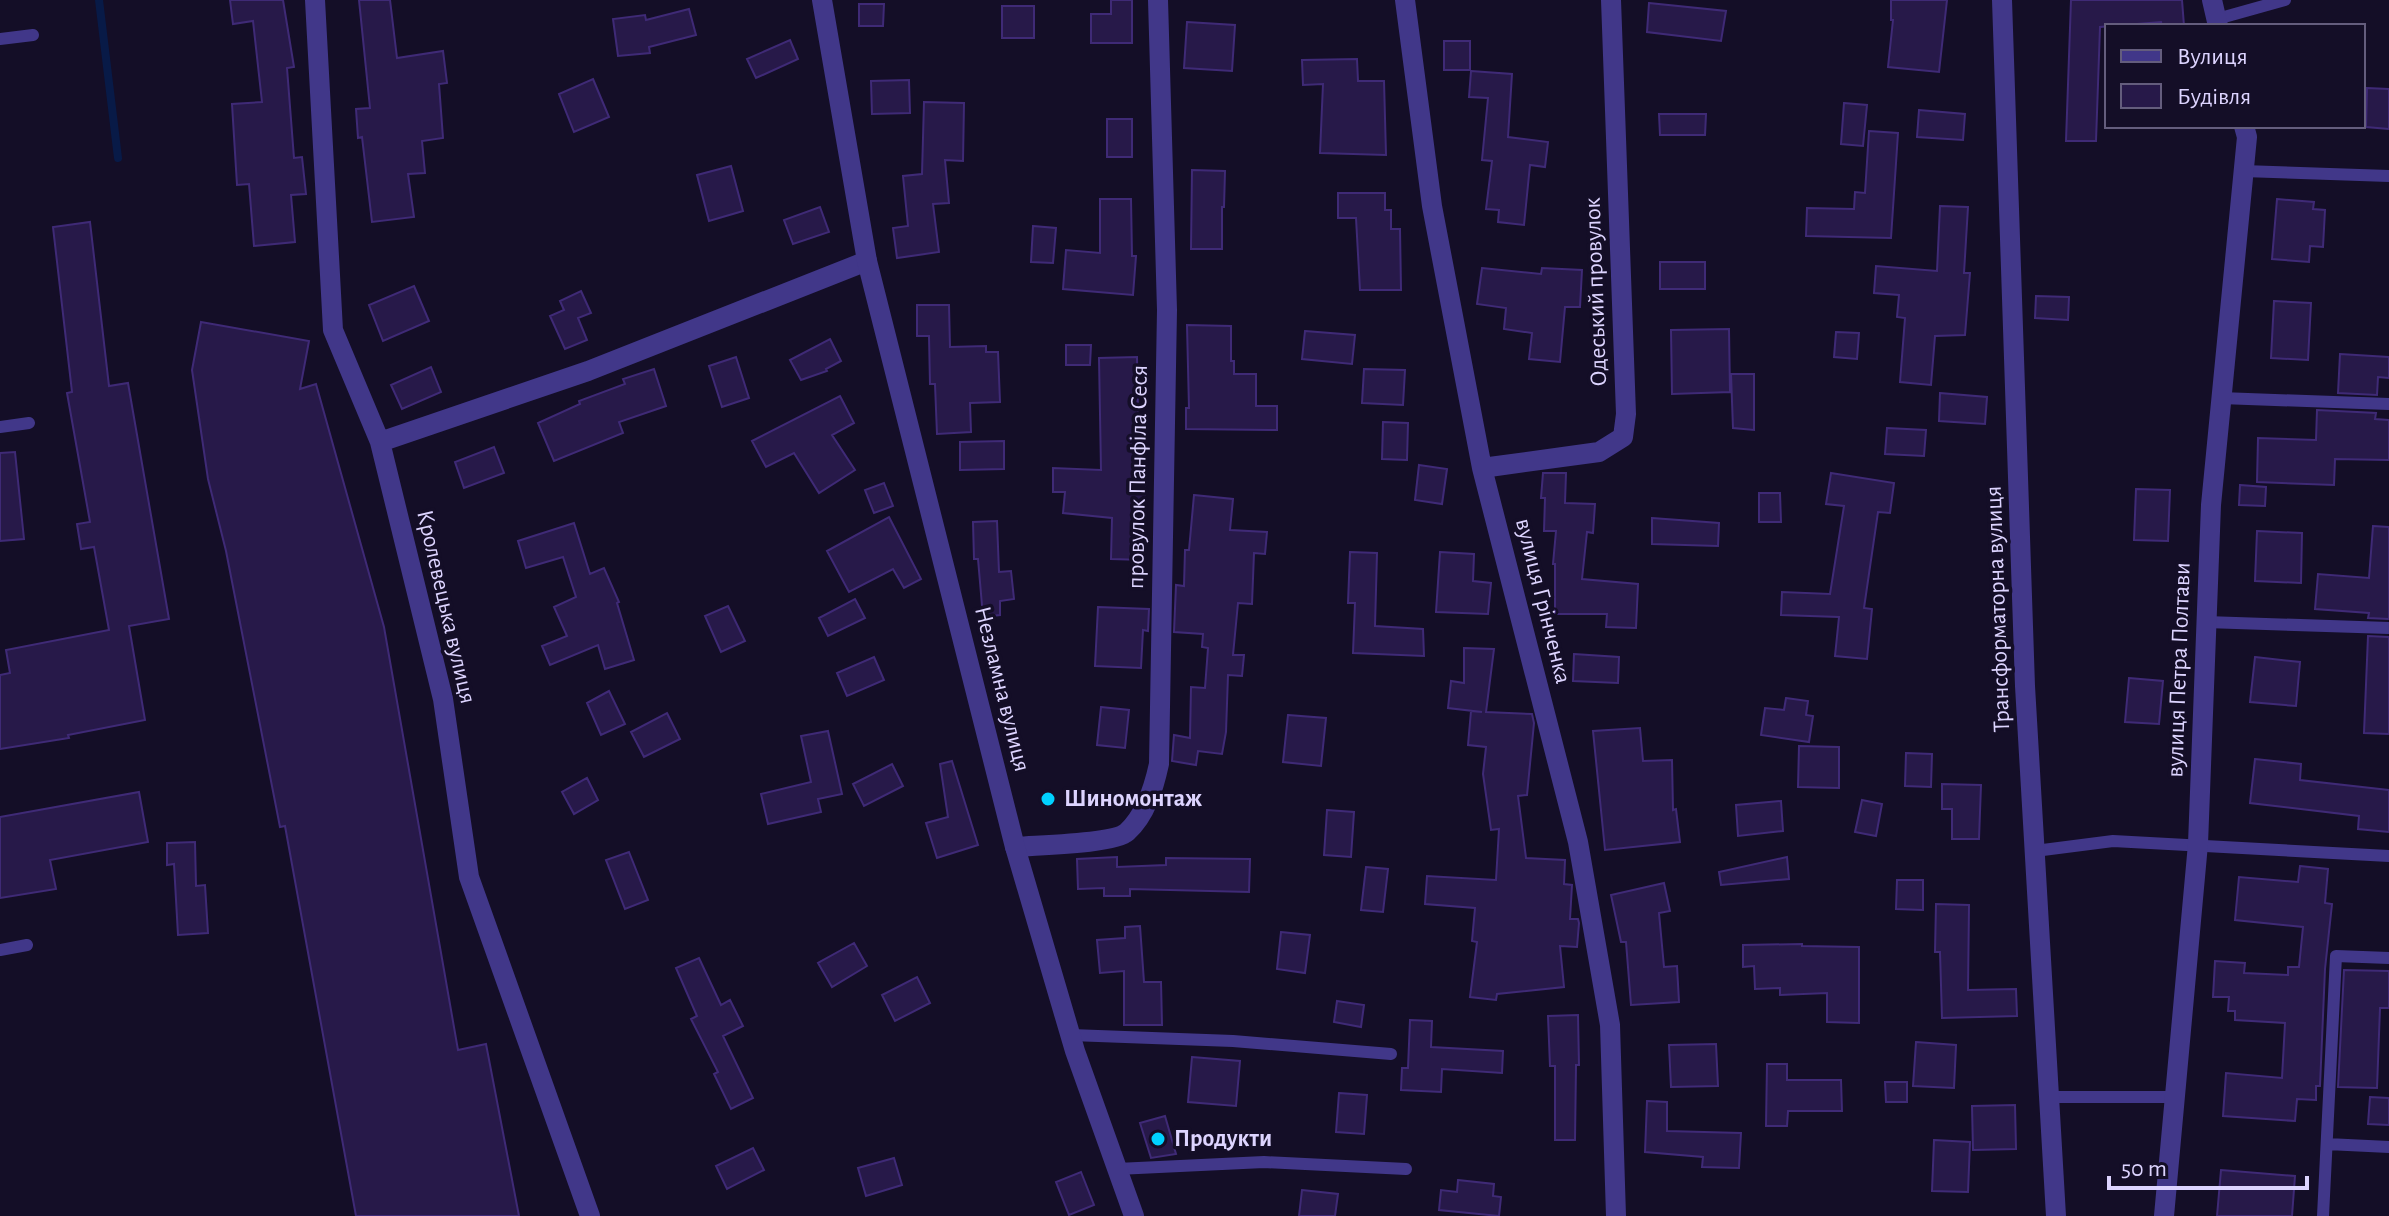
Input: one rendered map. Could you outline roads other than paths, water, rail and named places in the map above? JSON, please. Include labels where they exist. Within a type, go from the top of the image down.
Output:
[{"type":"street","name":"Кролевецька вулиця","points":[[315,0],[333,330],[380,442],[443,699],[469,877],[590,1216]]},
{"type":"street","name":"Незламна вулиця","points":[[822,0],[867,261],[1015,847],[1071,1035],[1134,1216]]},
{"type":"street","name":"провулок Панфіла Сеся","points":[[1015,847],[1102,840],[1126,834],[1153,791],[1159,764],[1167,310],[1158,0]]},
{"type":"street","name":"вулиця Грінченка","points":[[1405,0],[1432,206],[1482,468],[1578,842],[1610,1025],[1616,1216]]},
{"type":"street","name":"Одеський провулок","points":[[1482,468],[1599,452],[1623,437],[1626,414],[1611,0]]},
{"type":"street","name":"Трансформаторна вулиця","points":[[2002,0],[2025,686],[2056,1216]]},
{"type":"street","name":"вулиця Петра Полтави","points":[[2164,1216],[2198,844],[2211,505],[2247,137],[2245,128]]},
{"type":"street","points":[[380,442],[588,371],[867,261]]},
{"type":"lane","points":[[2216,15],[2285,0]]},
{"type":"lane","points":[[0,39],[33,35]]},
{"type":"lane","points":[[2243,171],[2389,176]]},
{"type":"lane","points":[[2221,398],[2389,404]]},
{"type":"lane","points":[[0,427],[29,423]]},
{"type":"lane","points":[[2206,622],[2389,628]]},
{"type":"lane","points":[[2035,851],[2113,841],[2389,856]]},
{"type":"lane","points":[[0,950],[27,945]]},
{"type":"lane","points":[[2323,1216],[2336,956],[2389,958]]},
{"type":"lane","points":[[1071,1035],[1233,1041],[1391,1054]]},
{"type":"lane","points":[[2049,1097],[2175,1097]]},
{"type":"lane","points":[[2327,1144],[2389,1147]]},
{"type":"lane","points":[[1117,1169],[1264,1162],[1406,1169]]},
{"type":"waterway","points":[[99,0],[118,158]]},
{"type":"place","name":"Шиномонтаж","points":[[1048,799]]},
{"type":"place","name":"Продукти","points":[[1158,1139]]}]
